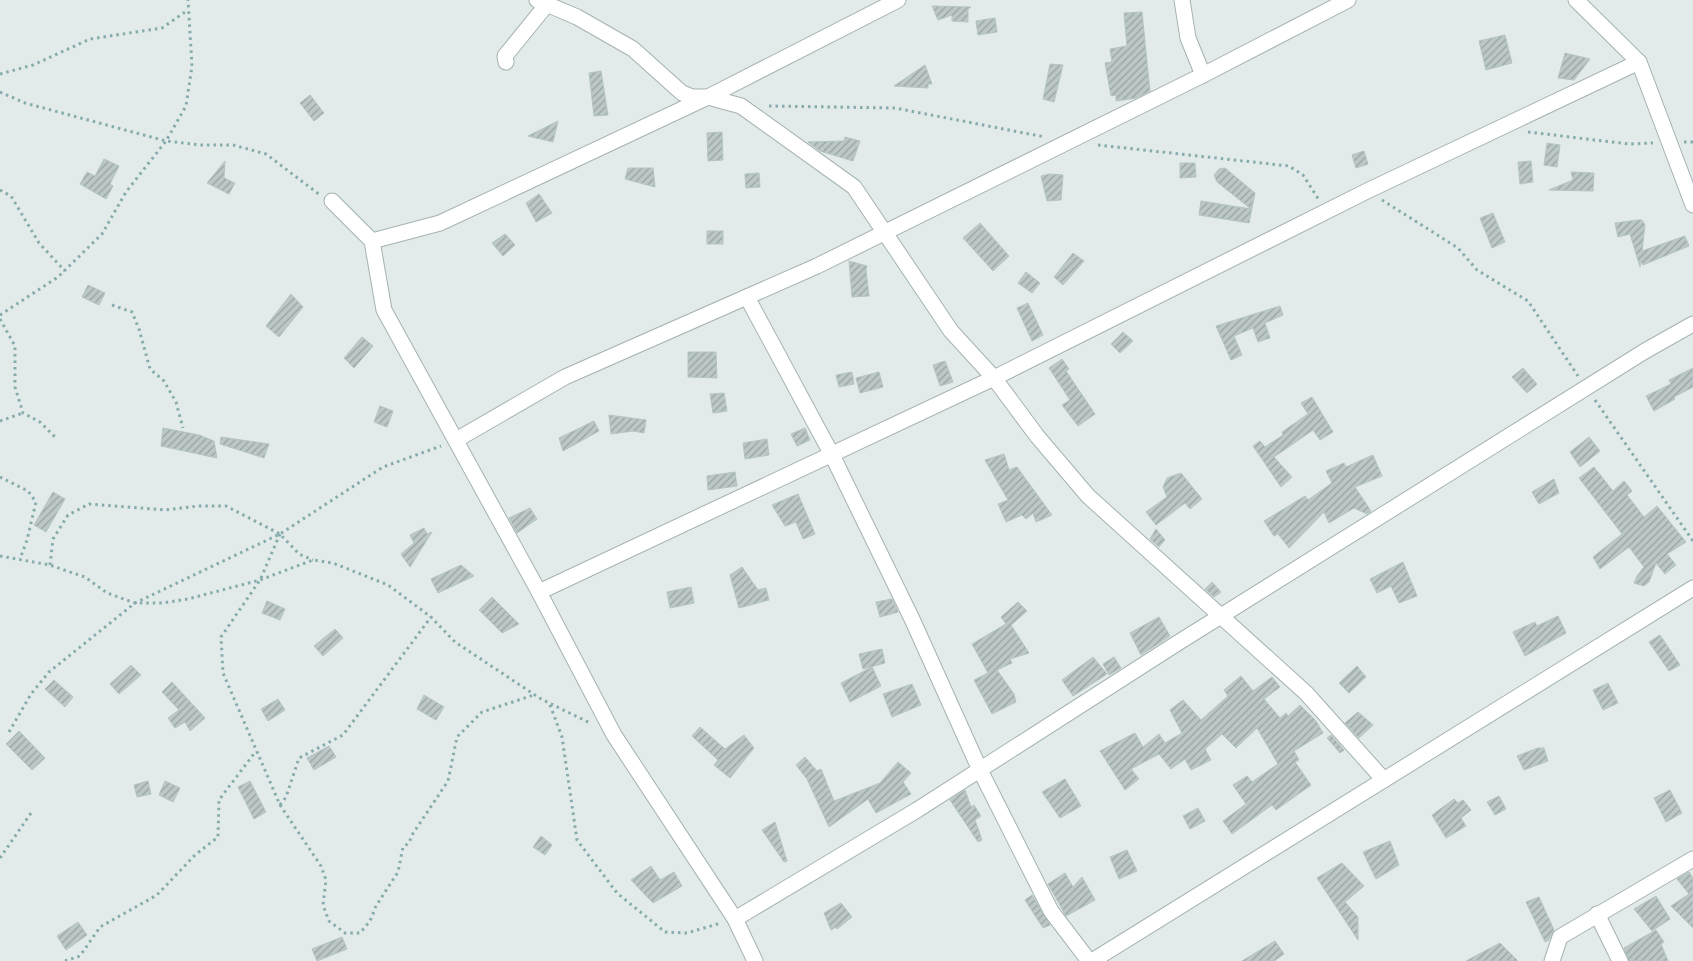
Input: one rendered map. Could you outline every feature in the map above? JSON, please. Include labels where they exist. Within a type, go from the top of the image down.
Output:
[{"type":"street","points":[[372,240],[440,224],[708,97],[898,0]]},
{"type":"street","points":[[1182,0],[1188,38],[1203,75]]},
{"type":"street","points":[[456,440],[565,377],[747,297],[886,232],[1203,75],[1348,0]]},
{"type":"street","points":[[1576,0],[1639,62],[1693,205]]},
{"type":"street","points":[[506,62],[505,56],[542,2],[577,17],[633,49],[682,93],[692,97],[708,97],[741,106],[854,187],[951,331],[994,378],[1037,436],[1088,496],[1306,693],[1384,780]]},
{"type":"street","points":[[539,592],[994,378],[1366,191],[1639,62]]},
{"type":"street","points":[[332,201],[372,240],[384,310],[539,592],[614,735],[735,919],[754,961]]},
{"type":"street","points":[[747,297],[832,455],[912,619],[980,770],[1051,911],[1091,961],[1693,588]]},
{"type":"street","points":[[735,919],[980,770],[1220,617],[1693,324]]},
{"type":"street","points":[[1552,961],[1560,937],[1693,859]]},
{"type":"street","points":[[1597,914],[1620,961]]},
{"type":"path","points":[[0,315],[65,271],[102,234],[126,192],[166,141],[186,106],[192,66],[188,0]]},
{"type":"path","points":[[0,74],[33,66],[90,39],[162,28],[189,10]]},
{"type":"path","points":[[0,92],[25,103],[166,141],[201,145],[234,145],[266,154],[312,192],[332,201]]},
{"type":"path","points":[[1527,132],[1629,144],[1693,142]]},
{"type":"path","points":[[0,190],[11,196],[39,243],[65,271]]},
{"type":"path","points":[[1366,191],[1458,248],[1477,270],[1528,301],[1693,541]]},
{"type":"path","points":[[112,305],[132,312],[139,329],[150,369],[164,381],[176,402],[183,428]]},
{"type":"path","points":[[0,319],[14,346],[14,387],[23,413],[40,422],[57,440]]},
{"type":"path","points":[[0,421],[23,413]]},
{"type":"path","points":[[9,732],[31,694],[49,672],[135,603],[280,534],[383,467],[456,440]]},
{"type":"path","points":[[0,477],[28,491],[36,502],[27,540],[20,559]]},
{"type":"path","points":[[50,565],[53,539],[68,514],[89,504],[165,510],[198,506],[226,506],[280,534],[299,554],[313,560],[333,563],[388,585],[431,617],[456,642],[534,695],[614,735]]},
{"type":"path","points":[[280,534],[260,580],[221,637],[223,673],[280,805],[321,866],[326,880],[323,905],[329,921],[345,933],[360,933],[370,921],[376,906],[398,872],[403,847],[409,843],[412,835],[448,781],[456,737],[482,712],[534,695]]},
{"type":"path","points":[[0,556],[50,565],[85,577],[106,593],[135,603],[162,603],[188,599],[260,580],[313,560]]},
{"type":"path","points":[[280,805],[286,797],[299,758],[343,735],[431,617]]},
{"type":"path","points":[[550,704],[562,737],[569,798],[577,840],[617,893],[665,932],[687,933],[735,919]]},
{"type":"path","points":[[65,961],[80,956],[100,927],[157,895],[195,855],[218,837],[219,800],[256,750]]},
{"type":"path","points":[[0,858],[31,814]]},
{"type":"building","points":[[932,6],[971,7],[968,9],[968,22],[952,21],[952,15],[938,20]]},
{"type":"building","points":[[1142,12],[1150,91],[1136,98],[1116,101],[1116,95],[1111,96],[1105,63],[1112,62],[1110,49],[1127,46],[1124,13]]},
{"type":"building","points":[[995,18],[997,32],[978,35],[976,21]]},
{"type":"building","points":[[1505,35],[1512,63],[1486,70],[1479,41]]},
{"type":"building","points":[[1565,53],[1590,59],[1574,80],[1558,78]]},
{"type":"building","points":[[1050,64],[1063,65],[1054,102],[1043,99]]},
{"type":"building","points":[[925,65],[932,84],[928,84],[928,88],[894,86]]},
{"type":"building","points":[[601,71],[608,115],[594,116],[589,73]]},
{"type":"building","points":[[310,95],[324,113],[314,121],[300,103]]},
{"type":"building","points":[[558,121],[553,142],[528,136]]},
{"type":"building","points":[[722,132],[723,160],[708,161],[707,133]]},
{"type":"building","points":[[845,137],[860,141],[853,161],[820,151],[808,142],[844,141]]},
{"type":"building","points":[[1547,143],[1560,145],[1557,167],[1544,165]]},
{"type":"building","points":[[1364,151],[1368,164],[1356,168],[1352,155]]},
{"type":"building","points":[[104,159],[119,166],[110,184],[113,186],[106,199],[80,184],[87,172],[95,176]]},
{"type":"building","points":[[225,161],[224,178],[235,183],[229,194],[207,183]]},
{"type":"building","points":[[1531,161],[1533,182],[1520,184],[1518,162]]},
{"type":"building","points":[[1180,163],[1195,163],[1196,177],[1180,178]]},
{"type":"building","points":[[628,168],[653,168],[655,187],[625,179]]},
{"type":"building","points":[[1225,168],[1255,193],[1249,223],[1199,215],[1201,201],[1251,209],[1217,182],[1214,175],[1219,169]]},
{"type":"building","points":[[1571,172],[1594,173],[1593,191],[1549,190],[1573,180]]},
{"type":"building","points":[[759,173],[760,187],[746,188],[745,174]]},
{"type":"building","points":[[1049,174],[1063,175],[1061,200],[1047,201],[1041,176]]},
{"type":"building","points":[[539,194],[552,213],[536,222],[526,203]]},
{"type":"building","points":[[1493,213],[1505,242],[1492,248],[1480,218]]},
{"type":"building","points":[[1642,220],[1645,225],[1642,251],[1685,236],[1689,246],[1643,265],[1641,261],[1640,267],[1630,234],[1618,237],[1615,223]]},
{"type":"building","points":[[980,223],[1009,256],[993,271],[963,238]]},
{"type":"building","points":[[707,231],[723,231],[723,244],[707,244]]},
{"type":"building","points":[[505,234],[515,245],[503,256],[492,243]]},
{"type":"building","points":[[1073,253],[1084,261],[1063,285],[1054,277]]},
{"type":"building","points":[[849,261],[867,266],[869,296],[852,297]]},
{"type":"building","points":[[1026,272],[1040,283],[1032,293],[1018,283]]},
{"type":"building","points":[[88,285],[105,293],[99,305],[82,297]]},
{"type":"building","points":[[291,294],[303,307],[279,337],[266,326]]},
{"type":"building","points":[[1028,303],[1043,335],[1032,341],[1017,308]]},
{"type":"building","points":[[1280,306],[1283,315],[1265,323],[1270,338],[1258,342],[1253,328],[1234,336],[1242,355],[1231,360],[1216,326]]},
{"type":"building","points":[[1123,332],[1133,341],[1120,353],[1111,344]]},
{"type":"building","points":[[362,337],[373,346],[354,368],[344,358]]},
{"type":"building","points":[[688,352],[716,352],[717,378],[688,377]]},
{"type":"building","points":[[1062,359],[1069,369],[1066,371],[1095,414],[1078,426],[1062,405],[1070,400],[1049,368]]},
{"type":"building","points":[[945,361],[953,382],[940,386],[933,365]]},
{"type":"building","points":[[1523,368],[1537,384],[1527,393],[1512,377]]},
{"type":"building","points":[[1693,368],[1693,387],[1654,411],[1646,396],[1671,384],[1669,380]]},
{"type":"building","points":[[852,372],[854,384],[839,387],[836,375]]},
{"type":"building","points":[[879,372],[883,387],[860,393],[856,378]]},
{"type":"building","points":[[724,393],[727,411],[713,413],[710,394]]},
{"type":"building","points":[[1312,397],[1333,432],[1320,440],[1313,430],[1274,457],[1292,477],[1281,487],[1253,446],[1260,441],[1265,447],[1283,435],[1282,432],[1308,414],[1301,403]]},
{"type":"building","points":[[380,406],[393,411],[387,427],[374,422]]},
{"type":"building","points":[[609,415],[646,420],[644,433],[633,431],[611,434]]},
{"type":"building","points":[[594,421],[599,431],[563,451],[559,438]]},
{"type":"building","points":[[163,428],[199,435],[214,441],[217,458],[161,446]]},
{"type":"building","points":[[805,428],[810,440],[797,446],[791,434]]},
{"type":"building","points":[[221,437],[269,444],[264,458],[220,444]]},
{"type":"building","points":[[1589,437],[1600,451],[1580,467],[1570,452]]},
{"type":"building","points":[[767,439],[769,455],[745,459],[743,443]]},
{"type":"building","points":[[1004,454],[1009,470],[1017,467],[1052,515],[1036,522],[1033,513],[1026,519],[1022,515],[1006,522],[998,504],[1008,500],[985,460]]},
{"type":"building","points":[[1373,455],[1382,476],[1355,487],[1371,511],[1367,514],[1354,508],[1329,523],[1324,512],[1289,548],[1278,534],[1274,536],[1264,521],[1305,496],[1308,500],[1332,483],[1326,471],[1344,463],[1346,467]]},
{"type":"building","points":[[1594,467],[1613,491],[1624,481],[1632,491],[1627,495],[1644,517],[1657,506],[1686,542],[1667,554],[1676,565],[1665,574],[1656,563],[1649,582],[1644,586],[1634,583],[1644,567],[1629,547],[1600,569],[1593,557],[1622,534],[1579,478]]},
{"type":"building","points":[[735,472],[737,486],[708,490],[707,476]]},
{"type":"building","points":[[1181,473],[1202,499],[1190,509],[1185,503],[1156,525],[1146,512],[1167,497],[1163,487],[1167,478]]},
{"type":"building","points":[[1554,479],[1559,493],[1539,504],[1532,492]]},
{"type":"building","points":[[53,492],[65,499],[46,532],[34,525]]},
{"type":"building","points":[[798,494],[815,534],[803,539],[796,522],[785,526],[772,505]]},
{"type":"building","points":[[530,508],[537,519],[517,533],[509,518]]},
{"type":"building","points":[[424,528],[427,534],[432,532],[410,567],[401,554],[414,543],[410,535]]},
{"type":"building","points":[[1156,529],[1165,540],[1159,547],[1150,539]]},
{"type":"building","points":[[1403,562],[1417,596],[1399,603],[1391,586],[1377,593],[1370,579]]},
{"type":"building","points":[[461,565],[474,576],[438,593],[431,579]]},
{"type":"building","points":[[742,567],[758,590],[766,588],[769,600],[739,608],[730,575]]},
{"type":"building","points":[[1212,582],[1221,592],[1214,597],[1205,589]]},
{"type":"building","points":[[691,587],[694,603],[670,608],[667,592]]},
{"type":"building","points":[[492,597],[519,624],[502,633],[479,610]]},
{"type":"building","points":[[892,599],[898,612],[880,617],[876,602]]},
{"type":"building","points":[[267,601],[285,609],[280,620],[262,613]]},
{"type":"building","points":[[1018,602],[1027,611],[1011,625],[1029,653],[1010,659],[1012,663],[997,670],[1014,694],[1016,702],[992,714],[974,680],[988,673],[972,644],[1006,624],[1001,617]]},
{"type":"building","points":[[1558,616],[1566,633],[1525,656],[1513,632],[1535,622],[1537,626]]},
{"type":"building","points":[[1159,617],[1170,636],[1141,655],[1130,633]]},
{"type":"building","points":[[335,629],[343,638],[323,656],[314,646]]},
{"type":"building","points":[[1660,635],[1680,665],[1669,671],[1649,642]]},
{"type":"building","points":[[882,649],[885,663],[863,669],[859,654]]},
{"type":"building","points":[[1093,657],[1107,674],[1073,696],[1062,680]]},
{"type":"building","points":[[1114,657],[1121,668],[1109,675],[1103,664]]},
{"type":"building","points":[[131,665],[141,675],[119,694],[110,684]]},
{"type":"building","points":[[1357,666],[1366,677],[1349,693],[1339,683]]},
{"type":"building","points":[[872,667],[881,686],[850,702],[841,683]]},
{"type":"building","points":[[1241,676],[1253,691],[1272,677],[1280,687],[1264,699],[1280,718],[1286,713],[1288,716],[1300,705],[1316,721],[1323,733],[1294,751],[1299,760],[1295,762],[1311,785],[1276,810],[1272,805],[1232,834],[1223,821],[1246,804],[1233,785],[1247,776],[1252,782],[1278,764],[1257,728],[1236,748],[1222,734],[1205,749],[1211,760],[1191,770],[1185,759],[1171,769],[1159,754],[1131,769],[1139,779],[1125,790],[1100,751],[1135,733],[1143,747],[1159,734],[1165,743],[1182,733],[1170,710],[1183,700],[1201,720],[1228,696],[1224,690]]},
{"type":"building","points":[[54,680],[73,697],[65,707],[45,689]]},
{"type":"building","points":[[172,682],[205,718],[190,731],[185,722],[175,728],[168,718],[179,710],[162,692]]},
{"type":"building","points":[[1608,683],[1618,703],[1603,710],[1593,690]]},
{"type":"building","points":[[912,684],[921,705],[892,717],[883,694]]},
{"type":"building","points":[[424,695],[444,707],[436,720],[417,709]]},
{"type":"building","points":[[278,699],[285,710],[268,721],[261,709]]},
{"type":"building","points":[[1358,712],[1373,725],[1359,738],[1345,723]]},
{"type":"building","points":[[700,727],[725,749],[744,735],[754,748],[730,778],[714,765],[718,760],[692,736]]},
{"type":"building","points":[[19,731],[45,758],[32,770],[6,744]]},
{"type":"building","points":[[1331,735],[1344,750],[1340,753],[1327,738]]},
{"type":"building","points":[[329,746],[336,757],[314,770],[307,758]]},
{"type":"building","points":[[1538,748],[1544,748],[1548,761],[1524,770],[1517,756]]},
{"type":"building","points":[[805,757],[817,771],[821,769],[834,801],[880,783],[898,762],[911,773],[903,782],[911,794],[876,813],[868,799],[829,827],[807,779],[796,765]]},
{"type":"building","points":[[1065,779],[1081,806],[1060,818],[1042,792]]},
{"type":"building","points":[[148,781],[151,794],[137,797],[134,785]]},
{"type":"building","points":[[165,781],[180,788],[173,802],[159,795]]},
{"type":"building","points":[[250,781],[266,812],[254,819],[238,787]]},
{"type":"building","points":[[965,790],[971,807],[974,805],[981,816],[975,820],[982,840],[978,842],[950,800]]},
{"type":"building","points":[[1670,790],[1682,813],[1666,822],[1654,798]]},
{"type":"building","points":[[1499,796],[1506,809],[1495,815],[1487,802]]},
{"type":"building","points":[[1454,799],[1458,803],[1463,800],[1471,810],[1461,818],[1466,826],[1446,838],[1432,815]]},
{"type":"building","points":[[1198,808],[1205,821],[1190,829],[1183,816]]},
{"type":"building","points":[[775,822],[787,861],[784,862],[762,830]]},
{"type":"building","points":[[541,836],[552,845],[545,855],[533,847]]},
{"type":"building","points":[[1390,841],[1399,865],[1376,879],[1363,852]]},
{"type":"building","points":[[1127,850],[1137,871],[1119,879],[1110,857]]},
{"type":"building","points":[[1342,863],[1364,886],[1345,902],[1358,917],[1358,940],[1317,878]]},
{"type":"building","points":[[651,866],[660,880],[674,872],[682,886],[653,903],[631,880]]},
{"type":"building","points":[[1689,872],[1693,878],[1693,928],[1671,906],[1689,894],[1677,879]]},
{"type":"building","points":[[1065,873],[1073,887],[1082,877],[1095,900],[1066,916],[1048,884]]},
{"type":"building","points":[[1032,895],[1050,925],[1043,928],[1025,900]]},
{"type":"building","points":[[1656,896],[1670,919],[1652,931],[1634,909]]},
{"type":"building","points":[[1539,897],[1554,930],[1549,940],[1545,942],[1526,902]]},
{"type":"building","points":[[841,903],[852,917],[837,929],[836,927],[831,930],[824,913]]},
{"type":"building","points":[[78,922],[87,935],[66,950],[57,936]]},
{"type":"building","points":[[1656,930],[1664,942],[1661,944],[1668,961],[1629,961],[1624,948]]},
{"type":"building","points":[[342,937],[347,949],[317,961],[312,949]]},
{"type":"building","points":[[1275,941],[1284,954],[1274,961],[1242,961]]},
{"type":"building","points":[[1500,943],[1518,961],[1466,961]]}]
